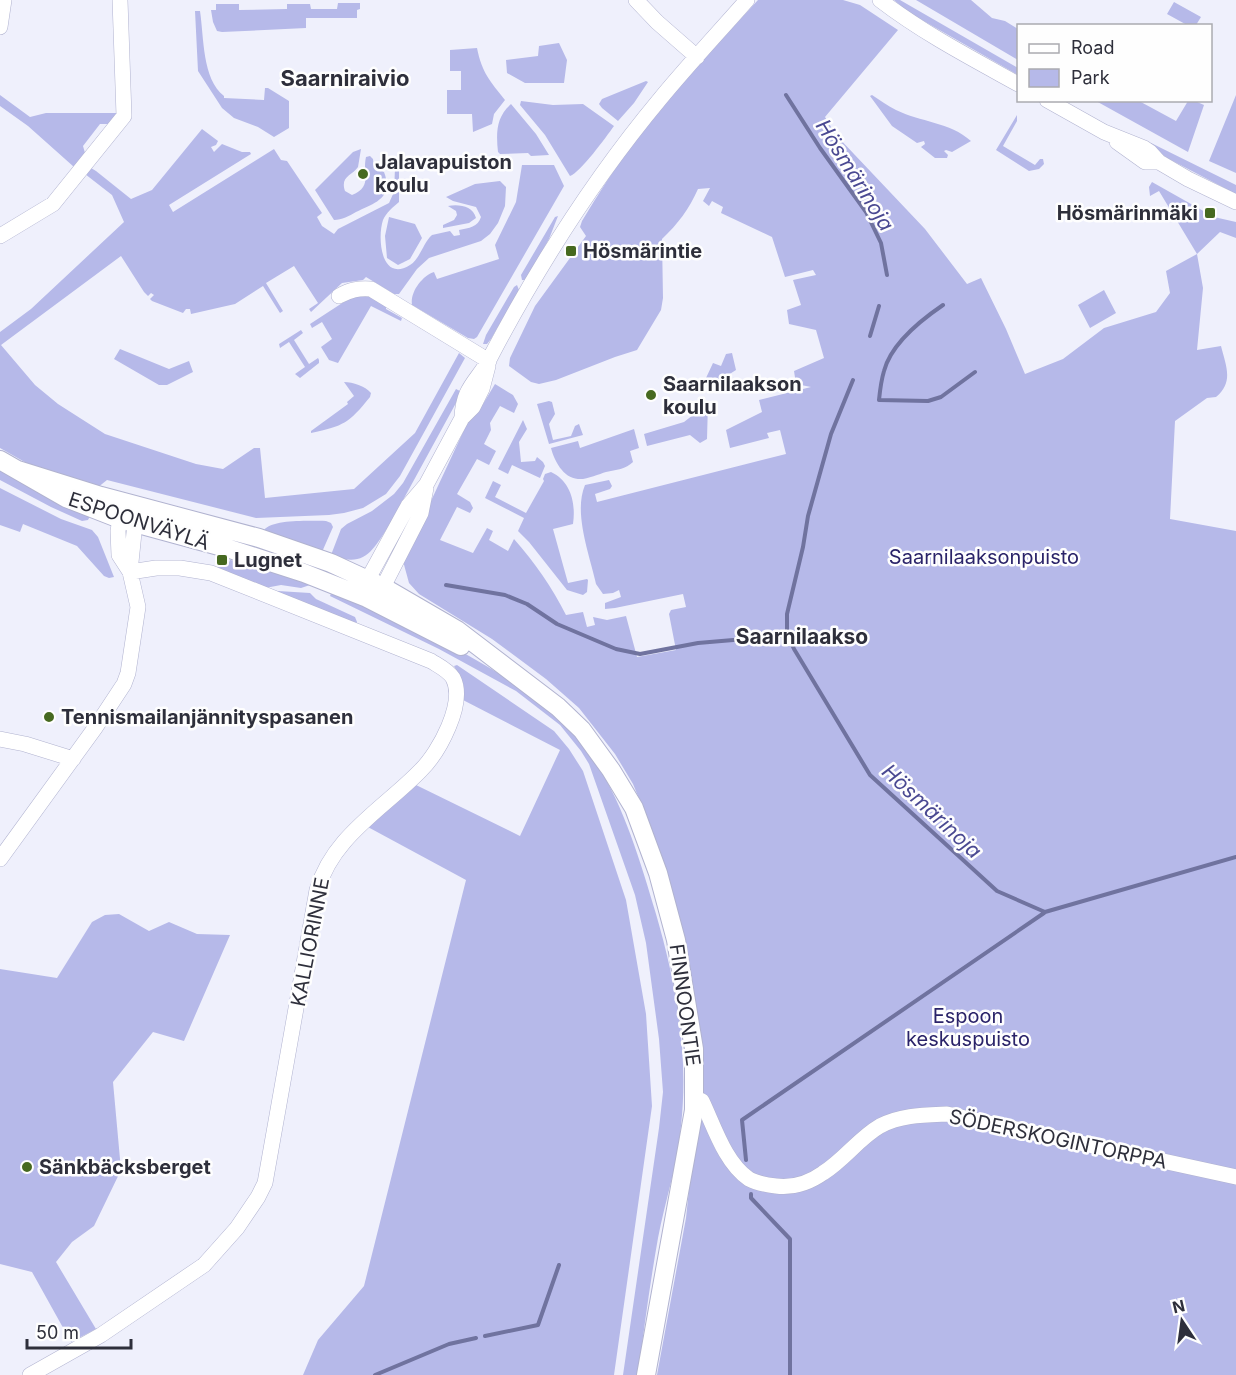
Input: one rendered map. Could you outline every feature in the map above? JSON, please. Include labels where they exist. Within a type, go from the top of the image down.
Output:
[{"type":"main road","name":"ESPOONVÄYLÄ","points":[[0,460],[66,498],[127,521],[230,549],[304,573],[373,588]]},
{"type":"main road","name":"ESPOONVÄYLÄ","points":[[18,470],[131,504],[259,538],[331,563],[373,588]]},
{"type":"main road","name":"FINNOONTIE","points":[[373,588],[457,630],[558,707],[582,730],[611,770],[634,808],[658,873],[676,940],[694,1049],[695,1098],[646,1375]]},
{"type":"street","points":[[0,27],[4,0]]},
{"type":"street","points":[[0,236],[53,204],[124,116],[120,0]]},
{"type":"street","points":[[636,0],[697,57]]},
{"type":"street","points":[[373,588],[408,506],[426,485],[462,418],[473,407],[482,388],[489,361],[570,222],[631,136],[747,0]]},
{"type":"street","points":[[880,0],[902,17],[1017,83]]},
{"type":"street","points":[[1051,102],[1104,132],[1144,148],[1159,162],[1236,202]]},
{"type":"street","points":[[339,296],[361,288],[371,289],[489,361]]},
{"type":"street","points":[[0,859],[124,684],[128,673],[138,607],[130,572],[118,555],[117,542],[127,521],[131,504]]},
{"type":"street","name":"KALLIORINNE","points":[[30,1375],[101,1335],[204,1265],[237,1228],[258,1197],[265,1183],[322,873],[343,842],[423,769],[435,753],[453,716],[456,702],[453,678],[431,661],[211,573],[180,568],[156,568],[130,572]]},
{"type":"street","points":[[0,739],[26,744],[73,759]]},
{"type":"street","name":"SÖDERSKOGINTORPPA","points":[[695,1098],[702,1101],[725,1150],[735,1164],[750,1179],[769,1186],[787,1188],[806,1183],[825,1173],[877,1128],[890,1122],[904,1117],[947,1114],[1236,1177]]},
{"type":"green space","points":[[758,0],[843,0],[860,5],[898,30],[825,117],[836,135],[925,229],[967,284],[981,278],[1025,374],[1063,359],[1104,328],[1156,312],[1170,293],[1166,271],[1197,254],[1203,288],[1197,350],[1221,346],[1227,380],[1216,397],[1207,398],[1175,421],[1170,519],[1236,531],[1236,1375],[657,1375],[686,1218],[700,1085],[647,818],[633,784],[615,754],[579,708],[546,679],[492,639],[419,594],[409,583],[403,561],[472,413],[483,404],[495,384],[513,395],[518,404],[514,413],[500,406],[490,423],[491,430],[484,444],[496,451],[489,465],[477,459],[457,494],[470,502],[473,508],[470,513],[457,507],[440,540],[473,553],[487,528],[493,531],[489,540],[508,551],[514,539],[543,576],[566,615],[583,612],[587,627],[595,625],[593,617],[607,620],[626,616],[637,657],[676,650],[669,614],[671,610],[686,607],[683,594],[605,609],[605,603],[621,597],[619,590],[603,594],[596,584],[582,521],[582,496],[585,485],[609,480],[612,486],[610,489],[595,494],[597,502],[786,454],[780,430],[767,433],[769,438],[730,448],[726,430],[762,412],[759,400],[811,387],[796,384],[794,371],[824,358],[816,330],[789,324],[787,310],[801,305],[793,280],[816,275],[813,270],[785,277],[772,237],[721,213],[723,207],[712,201],[709,206],[703,201],[710,188],[698,189],[683,216],[662,239],[663,298],[661,310],[637,350],[539,384],[531,382],[509,366],[510,358],[535,306],[586,236],[580,227],[582,221],[633,143],[694,70]]},
{"type":"green space","points":[[894,0],[900,0],[1017,67],[1017,74],[908,12]]},
{"type":"green space","points":[[916,0],[971,0],[992,18],[1005,21],[1017,28],[1017,59]]},
{"type":"green space","points":[[1174,2],[1201,17],[1197,24],[1185,24],[1167,14]]},
{"type":"green space","points":[[338,3],[360,3],[357,18],[306,18],[306,28],[222,32],[217,31],[211,10],[216,10],[216,4],[239,4],[239,10],[287,9],[287,4],[310,4],[311,9],[337,9]]},
{"type":"green space","points":[[195,11],[200,11],[208,68],[217,89],[224,98],[264,100],[265,88],[268,88],[289,101],[289,128],[274,137],[258,127],[234,118],[222,108],[198,71]]},
{"type":"green space","points":[[559,43],[567,60],[564,83],[525,83],[507,73],[506,60],[538,56],[539,46]]},
{"type":"green space","points":[[477,48],[484,70],[505,100],[494,114],[492,124],[473,132],[472,114],[447,114],[447,90],[461,90],[461,71],[450,71],[450,50]]},
{"type":"green space","points":[[648,82],[634,103],[618,121],[599,104],[602,99]]},
{"type":"green space","points":[[0,95],[30,117],[46,113],[117,113],[110,124],[100,124],[83,146],[85,153],[74,167],[28,126],[0,106]]},
{"type":"green space","points":[[872,95],[896,110],[954,130],[971,141],[952,152],[944,151],[948,155],[947,158],[935,158],[921,147],[925,144],[924,141],[917,143],[892,126],[870,96]]},
{"type":"green space","points":[[1236,95],[1236,173],[1209,161]]},
{"type":"green space","points":[[521,101],[553,105],[583,104],[614,126],[587,161],[570,176],[545,135],[520,105]]},
{"type":"green space","points":[[1098,102],[1141,102],[1176,121],[1187,102],[1204,105],[1188,152]]},
{"type":"green space","points":[[511,104],[536,134],[549,155],[531,156],[528,153],[500,154],[498,152],[498,126],[502,114]]},
{"type":"green space","points":[[1017,115],[1017,121],[1003,146],[1035,165],[1043,159],[1044,164],[1039,169],[1029,171],[996,150]]},
{"type":"green space","points":[[202,129],[218,141],[211,147],[214,152],[222,144],[251,154],[169,205],[173,212],[274,149],[281,160],[287,161],[322,213],[317,217],[322,226],[334,234],[338,229],[389,203],[394,192],[395,168],[399,167],[399,202],[384,217],[381,228],[383,256],[393,268],[400,269],[410,265],[432,235],[450,231],[454,236],[460,235],[459,230],[473,227],[478,223],[481,217],[476,207],[446,197],[475,184],[500,181],[506,187],[505,206],[498,223],[490,234],[481,241],[429,258],[417,269],[399,294],[394,294],[366,277],[363,280],[342,283],[311,312],[309,309],[318,303],[294,266],[266,283],[283,311],[280,313],[263,286],[235,304],[191,314],[190,309],[186,309],[183,313],[152,301],[150,299],[154,295],[151,293],[148,296],[144,292],[121,256],[1,345],[35,385],[58,404],[105,434],[196,464],[223,469],[254,448],[260,448],[265,498],[354,489],[415,433],[459,353],[465,358],[400,476],[386,494],[363,508],[329,515],[256,518],[107,480],[97,488],[37,469],[0,448],[0,332],[31,309],[124,222],[112,195],[85,174],[91,168],[131,199],[152,190]]},
{"type":"green space","points":[[1151,143],[1236,185],[1236,194],[1167,158],[1150,145]]},
{"type":"green space","points":[[361,149],[358,167],[345,179],[345,191],[352,195],[365,184],[366,157],[370,156],[374,167],[384,172],[387,188],[385,194],[370,206],[345,218],[334,220],[315,190],[353,152]]},
{"type":"green space","points":[[522,165],[554,165],[564,186],[477,337],[468,338],[412,305],[413,295],[421,281],[434,272],[437,279],[499,259],[495,245],[516,202]]},
{"type":"green space","points":[[1152,182],[1207,213],[1205,216],[1212,220],[1214,217],[1236,222],[1236,238],[1220,232],[1197,254],[1159,191],[1150,196],[1149,187]]},
{"type":"green space","points":[[448,206],[465,207],[472,211],[476,218],[469,223],[443,228],[443,225],[454,220],[457,215],[456,211]]},
{"type":"green space","points":[[558,216],[549,239],[526,280],[522,280],[521,275],[555,217]]},
{"type":"green space","points":[[389,217],[415,224],[422,238],[410,259],[398,265],[387,258],[385,236]]},
{"type":"green space","points":[[517,285],[519,290],[491,339],[487,344],[483,344],[486,335]]},
{"type":"green space","points":[[1104,290],[1116,313],[1090,328],[1078,305]]},
{"type":"green space","points":[[353,296],[370,296],[402,318],[401,321],[371,306],[338,363],[329,360],[321,347],[332,339],[322,322],[312,328],[310,324]]},
{"type":"green space","points":[[301,330],[303,333],[294,340],[309,364],[318,358],[319,363],[300,378],[295,374],[305,367],[289,342],[280,348],[279,344]]},
{"type":"green space","points":[[120,349],[169,369],[189,361],[193,372],[167,385],[159,385],[114,359]]},
{"type":"green space","points":[[732,353],[736,370],[717,382],[706,378],[713,363],[721,366],[726,354]]},
{"type":"green space","points":[[344,382],[366,388],[371,393],[370,397],[357,413],[345,422],[311,433],[348,404],[347,402],[354,396]]},
{"type":"green space","points":[[456,389],[462,392],[390,524],[373,549],[360,558],[352,560],[331,555],[341,529],[372,511],[394,494],[403,483]]},
{"type":"green space","points":[[703,399],[708,403],[707,439],[700,443],[690,435],[647,446],[644,434],[684,422],[693,415]]},
{"type":"green space","points":[[552,402],[555,414],[549,424],[553,440],[571,436],[575,426],[579,424],[583,435],[549,444],[537,404]]},
{"type":"green space","points":[[523,420],[527,429],[519,442],[521,462],[535,461],[537,457],[543,462],[545,466],[540,478],[512,465],[508,474],[498,469]]},
{"type":"green space","points":[[634,429],[639,448],[630,451],[633,462],[624,468],[589,478],[573,478],[564,472],[554,458],[551,448],[578,441],[580,448]]},
{"type":"green space","points":[[0,470],[91,514],[88,520],[82,521],[51,507],[0,480]]},
{"type":"green space","points":[[551,472],[568,487],[573,501],[573,524],[553,529],[568,583],[588,580],[587,592],[583,595],[567,590],[518,531],[524,518],[485,498],[493,481],[501,485],[495,497],[526,513],[544,481],[545,474]]},
{"type":"green space","points":[[0,488],[61,519],[92,530],[98,537],[114,577],[104,576],[77,546],[23,524],[20,532],[0,525]]},
{"type":"green space","points":[[326,521],[333,527],[322,552],[264,530],[269,526],[284,522]]},
{"type":"green space","points":[[230,560],[278,568],[310,585],[301,588],[281,585],[265,588],[217,570],[216,562],[228,565]]},
{"type":"green space","points":[[333,589],[475,659],[543,705],[571,731],[594,759],[623,814],[644,874],[669,966],[679,1019],[683,1072],[679,1140],[658,1238],[638,1375],[623,1375],[663,1092],[659,1039],[646,943],[635,895],[589,764],[560,725],[516,691],[439,649],[330,596]]},
{"type":"green space","points":[[278,591],[310,593],[316,599],[355,617],[357,622],[356,624],[276,594]]},
{"type":"green space","points":[[457,665],[554,731],[569,749],[583,771],[626,900],[646,1014],[652,1106],[614,1375],[303,1375],[318,1340],[364,1286],[466,880],[366,826],[416,785],[520,836],[560,750],[463,700],[463,683],[454,666]]},
{"type":"green space","points":[[119,914],[149,931],[169,922],[197,934],[230,935],[184,1041],[153,1032],[113,1082],[121,1170],[94,1226],[72,1242],[56,1262],[96,1329],[71,1342],[32,1272],[0,1264],[0,969],[57,978],[92,922],[105,915]]},
{"type":"waterway","name":"Hösmärinoja","points":[[786,95],[820,148],[866,212],[881,243],[887,275]]},
{"type":"waterway","points":[[943,305],[917,325],[893,351],[884,371],[879,400],[928,401],[941,397],[975,372]]},
{"type":"waterway","name":"Hösmärinoja","points":[[870,336],[879,306]]},
{"type":"waterway","name":"Hösmärinoja","points":[[853,380],[831,434],[808,516],[787,614],[787,633],[794,649],[870,775],[997,891],[1045,912],[1236,857]]},
{"type":"waterway","points":[[446,585],[505,595],[527,604],[557,624],[616,649],[640,654],[698,643],[745,639],[771,640],[787,633]]},
{"type":"waterway","points":[[746,1160],[742,1120],[1044,913]]},
{"type":"waterway","points":[[751,1194],[751,1198],[790,1239],[790,1375]]},
{"type":"waterway","points":[[485,1336],[538,1325],[559,1265]]},
{"type":"waterway","points":[[375,1375],[449,1344],[476,1338]]},
{"type":"place","name":"Jalavapuiston koulu","points":[[363,174]]},
{"type":"place","name":"Hösmärinmäki","points":[[1210,213]]},
{"type":"place","name":"Hösmärintie","points":[[571,251]]},
{"type":"place","name":"Saarnilaakson koulu","points":[[651,395]]},
{"type":"place","name":"Lugnet","points":[[222,560]]},
{"type":"place","name":"Tennismailanjännityspasanen","points":[[49,717]]},
{"type":"place","name":"Sänkbäcksberget","points":[[27,1167]]},
{"type":"district","name":"Saarniraivio","points":[[345,78]]},
{"type":"district","name":"Saarnilaakso","points":[[802,636]]},
{"type":"park label","name":"Saarnilaaksonpuisto","points":[[984,557]]},
{"type":"park label","name":"Espoon keskuspuisto","points":[[968,1028]]}]
